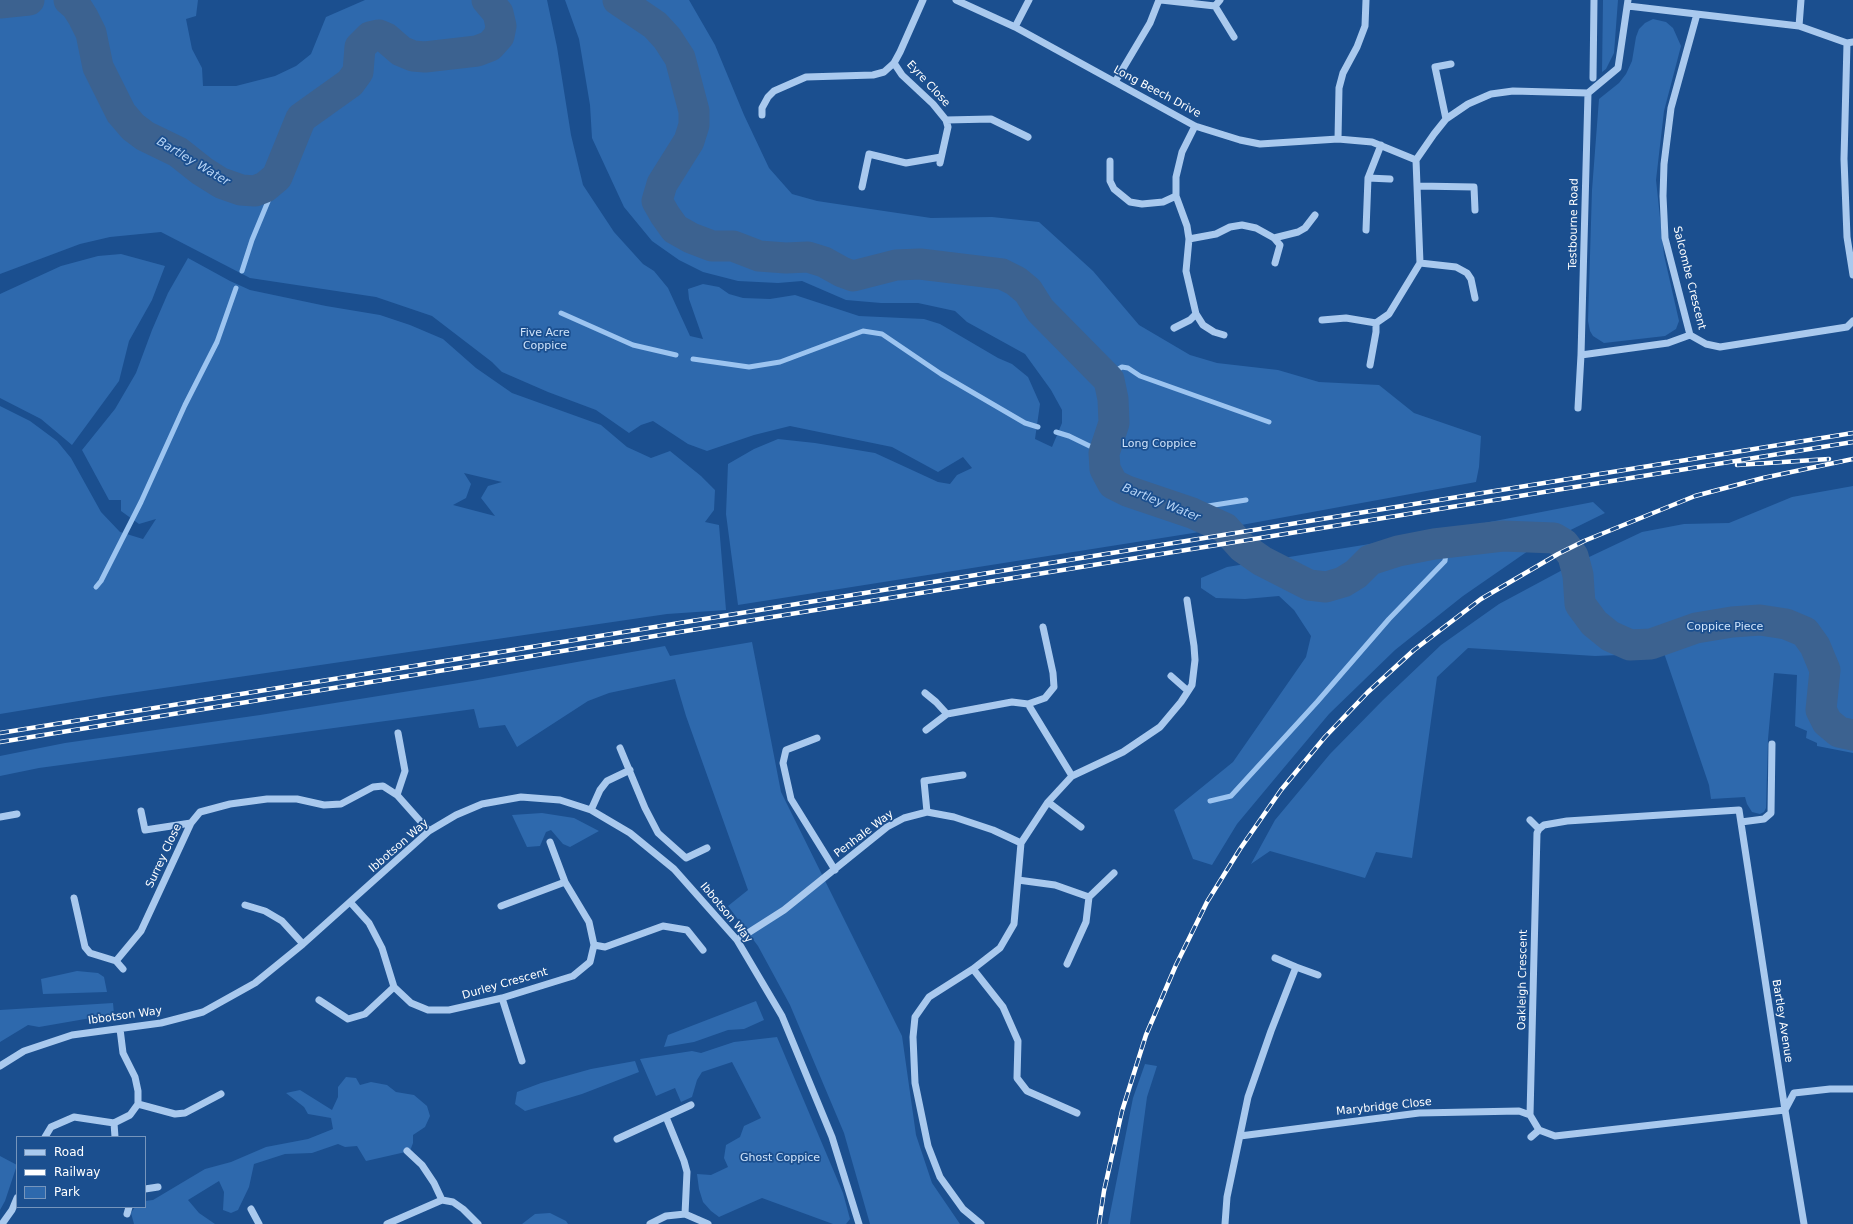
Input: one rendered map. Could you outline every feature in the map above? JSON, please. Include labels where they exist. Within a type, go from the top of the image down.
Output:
[{"type":"street","points":[[762,115],[761,111],[768,97],[774,91],[790,82],[806,77],[873,76],[884,72],[894,63],[923,0]]},
{"type":"street","name":"Long Beech Drive","points":[[956,0],[1015,27],[1195,126],[1240,140],[1260,144],[1338,139],[1372,142],[1416,160]]},
{"type":"street","points":[[1015,27],[1029,0]]},
{"type":"street","points":[[1115,82],[1150,24],[1160,0],[1215,6]]},
{"type":"street","points":[[1215,6],[1220,0]]},
{"type":"street","points":[[1338,139],[1339,88],[1343,73],[1357,48],[1365,26],[1366,0]]},
{"type":"street","points":[[1592,78],[1594,0]]},
{"type":"street","points":[[1799,26],[1802,0]]},
{"type":"street","points":[[1322,320],[1346,318],[1376,323],[1388,314],[1420,263],[1416,160],[1446,119],[1468,104],[1491,94],[1513,91],[1588,93],[1618,68],[1628,3],[1697,14],[1799,26],[1850,42],[1844,159],[1846,237],[1853,275]]},
{"type":"street","points":[[1215,6],[1234,37]]},
{"type":"street","name":"Salcombe Crescent","points":[[1697,14],[1671,108],[1664,164],[1663,196],[1666,238],[1690,336],[1706,344],[1720,347],[1847,327],[1853,322]]},
{"type":"street","name":"Eyre Close","points":[[862,187],[869,154],[906,163],[941,160],[948,126],[946,120],[933,104],[902,75],[894,63]]},
{"type":"street","points":[[1446,119],[1435,67],[1451,64]]},
{"type":"street","name":"Testbourne Road","points":[[1578,408],[1581,354],[1588,93]]},
{"type":"street","name":"Eyre Close","points":[[946,120],[991,119],[1028,137]]},
{"type":"street","points":[[1195,126],[1182,152],[1176,176],[1176,196],[1187,226],[1189,239],[1186,271],[1196,314],[1203,325],[1214,332],[1224,334]]},
{"type":"street","points":[[1366,230],[1368,178],[1381,145]]},
{"type":"street","points":[[1110,161],[1110,181],[1121,197],[1130,202],[1142,204],[1163,202],[1176,196]]},
{"type":"street","points":[[1368,178],[1390,179]]},
{"type":"street","points":[[1418,186],[1474,187],[1475,210]]},
{"type":"street","points":[[1274,238],[1298,232],[1305,228],[1315,214]]},
{"type":"street","points":[[1189,239],[1216,234],[1230,227],[1242,225],[1256,228],[1274,238],[1280,245],[1275,263]]},
{"type":"street","points":[[1420,263],[1456,267],[1467,273],[1471,279],[1475,298]]},
{"type":"street","points":[[1174,328],[1190,320],[1196,314]]},
{"type":"street","points":[[1370,364],[1376,332],[1376,323]]},
{"type":"street","points":[[1581,354],[1668,343],[1690,336]]},
{"type":"street","points":[[981,1224],[963,1209],[940,1177],[928,1146],[915,1082],[913,1036],[915,1016],[929,997],[973,969],[1000,948],[1014,924],[1021,843],[1048,802],[1072,776],[1123,752],[1160,728],[1192,685],[1195,660],[1187,600]]},
{"type":"street","points":[[926,730],[947,714],[1012,702],[1028,704],[1045,698],[1054,687],[1053,673],[1043,627]]},
{"type":"street","points":[[1171,676],[1188,691]]},
{"type":"street","points":[[925,693],[947,714]]},
{"type":"street","points":[[1028,704],[1072,776]]},
{"type":"street","points":[[397,795],[405,771],[398,733]]},
{"type":"street","points":[[817,738],[786,750],[783,763],[791,799],[835,870]]},
{"type":"street","points":[[1741,822],[1764,819],[1771,813],[1772,744]]},
{"type":"street","points":[[620,748],[645,808],[658,833],[686,858],[707,848]]},
{"type":"street","points":[[591,810],[600,790],[607,781],[630,770]]},
{"type":"street","points":[[927,812],[924,781],[962,775]]},
{"type":"street","name":"Surrey Close","points":[[116,961],[141,931],[190,823],[200,812],[230,804],[267,799],[297,799],[324,805],[341,804],[373,788],[383,786],[397,795],[430,832]]},
{"type":"street","name":"Ibbotson Way","points":[[0,1066],[24,1051],[72,1035],[161,1023],[203,1012],[255,983],[303,944],[430,832],[456,815],[482,804],[521,797],[560,800],[591,810],[630,833],[674,869],[737,940],[782,1016],[832,1137],[859,1224]]},
{"type":"street","points":[[1048,802],[1081,827]]},
{"type":"street","name":"Bartley Avenue","points":[[1540,829],[1544,826],[1567,821],[1739,810],[1804,1224]]},
{"type":"street","points":[[141,811],[145,830],[190,823]]},
{"type":"street","name":"Penhale Way","points":[[737,940],[784,910],[887,827],[904,818],[927,812],[954,817],[993,830],[1021,843]]},
{"type":"street","points":[[0,817],[17,814]]},
{"type":"street","points":[[1530,820],[1540,829]]},
{"type":"street","name":"Oakleigh Crescent","points":[[1530,1115],[1537,833],[1540,829]]},
{"type":"street","points":[[550,842],[565,882],[589,922],[594,945],[605,947],[664,926],[687,930],[703,950]]},
{"type":"street","points":[[1067,964],[1086,922],[1089,897],[1114,873]]},
{"type":"street","points":[[1018,880],[1055,885],[1089,897]]},
{"type":"street","points":[[501,906],[565,882]]},
{"type":"street","points":[[74,898],[85,947],[90,953],[116,961],[123,969]]},
{"type":"street","name":"Durley Crescent","points":[[350,902],[368,923],[382,948],[394,987],[411,1003],[428,1010],[449,1010],[502,998],[573,976],[590,962],[594,945]]},
{"type":"street","points":[[245,905],[265,911],[282,921],[303,944]]},
{"type":"street","points":[[1274,958],[1318,975]]},
{"type":"street","points":[[1225,1224],[1227,1198],[1248,1097],[1271,1031],[1296,967]]},
{"type":"street","points":[[973,969],[1003,1007],[1018,1041],[1017,1078],[1027,1091],[1077,1113]]},
{"type":"street","points":[[319,1000],[348,1019],[366,1014],[394,987]]},
{"type":"street","points":[[502,998],[522,1061]]},
{"type":"street","points":[[46,1136],[51,1127],[74,1117],[114,1123],[130,1115],[138,1104],[138,1092],[135,1077],[123,1053],[120,1029]]},
{"type":"street","points":[[1530,1115],[1539,1130],[1555,1136],[1785,1110],[1794,1093],[1830,1088],[1853,1089]]},
{"type":"street","points":[[138,1104],[175,1114],[185,1113],[221,1094]]},
{"type":"street","points":[[617,1139],[691,1105]]},
{"type":"street","name":"Marybridge Close","points":[[1240,1136],[1419,1113],[1519,1111],[1530,1115]]},
{"type":"street","points":[[666,1117],[687,1172],[685,1214]]},
{"type":"street","points":[[114,1123],[115,1136]]},
{"type":"street","points":[[1531,1137],[1539,1130]]},
{"type":"street","points":[[407,1151],[422,1165],[434,1183],[442,1200]]},
{"type":"street","points":[[146,1189],[158,1187]]},
{"type":"street","points":[[2,1224],[12,1210],[16,1200]]},
{"type":"street","points":[[387,1224],[442,1200],[452,1202],[463,1209],[478,1224]]},
{"type":"street","points":[[251,1209],[259,1224]]},
{"type":"street","points":[[650,1224],[666,1216],[685,1214],[708,1224]]},
{"type":"green space","points":[[0,0],[198,0],[196,16],[186,19],[192,49],[202,68],[203,86],[236,86],[275,76],[296,66],[311,54],[326,17],[365,0],[547,0],[557,47],[571,135],[583,185],[614,232],[643,264],[654,271],[668,288],[690,336],[703,339],[689,299],[688,289],[703,284],[719,287],[729,294],[743,298],[770,299],[795,295],[859,316],[924,319],[940,324],[998,358],[1012,364],[1028,377],[1040,404],[1035,439],[1052,447],[1062,423],[1062,410],[1051,390],[1025,354],[967,322],[955,311],[918,303],[881,303],[846,300],[802,281],[778,283],[738,281],[703,272],[679,260],[652,241],[624,207],[592,138],[590,105],[579,39],[565,0],[689,0],[715,45],[744,115],[769,168],[792,194],[817,201],[931,218],[992,217],[1039,222],[1093,271],[1139,325],[1190,355],[1217,363],[1278,370],[1319,382],[1379,385],[1414,413],[1481,436],[1479,467],[1476,482],[1225,528],[738,605],[726,514],[728,464],[754,449],[778,439],[815,443],[875,453],[938,482],[950,484],[957,475],[972,468],[963,457],[938,472],[892,447],[790,426],[754,435],[707,451],[688,444],[653,421],[641,425],[629,433],[596,410],[548,392],[502,372],[492,362],[432,316],[376,297],[250,278],[161,232],[110,237],[80,244],[0,274]]},
{"type":"green space","points":[[1603,0],[1618,0],[1614,53],[1606,69],[1602,72]]},
{"type":"green space","points":[[1653,19],[1666,22],[1673,28],[1681,46],[1664,111],[1656,180],[1664,255],[1679,321],[1676,329],[1665,336],[1604,343],[1593,336],[1590,331],[1588,321],[1592,190],[1599,99],[1619,83],[1626,74],[1632,61],[1636,37],[1639,29],[1645,23]]},
{"type":"green space","points":[[121,254],[165,266],[152,300],[129,341],[119,381],[72,445],[41,419],[0,398],[0,294],[61,266],[98,256]]},
{"type":"green space","points":[[188,258],[250,290],[326,306],[380,315],[410,325],[443,339],[476,368],[512,393],[601,425],[627,447],[651,458],[670,451],[701,476],[715,490],[714,510],[705,522],[719,525],[726,610],[667,614],[103,697],[0,714],[0,406],[30,421],[57,441],[71,458],[101,512],[120,532],[143,539],[156,519],[139,524],[121,511],[121,500],[109,500],[82,450],[115,409],[136,373],[168,293]],"holes":[[[464,473],[502,482],[488,486],[481,498],[495,516],[453,505],[466,498],[471,484]]]},
{"type":"green space","name":"Coppice Piece","points":[[1853,486],[1853,753],[1817,746],[1817,743],[1806,738],[1807,731],[1795,726],[1797,675],[1774,673],[1768,739],[1766,808],[1764,812],[1760,814],[1752,812],[1745,797],[1711,799],[1709,785],[1664,653],[1595,656],[1468,648],[1437,677],[1412,858],[1376,852],[1365,878],[1270,851],[1251,864],[1275,820],[1330,754],[1383,700],[1441,645],[1499,604],[1568,567],[1642,532],[1684,524],[1729,523],[1792,497]]},
{"type":"green space","points":[[1593,502],[1605,513],[1528,551],[1463,596],[1395,650],[1329,714],[1237,824],[1212,865],[1193,859],[1174,810],[1233,762],[1306,657],[1311,636],[1294,610],[1279,596],[1245,599],[1216,598],[1201,588],[1201,578],[1227,567],[1407,538]]},
{"type":"green space","points":[[752,642],[781,792],[902,1036],[916,1135],[932,1183],[960,1224],[870,1224],[844,1133],[790,1005],[758,946],[728,906],[748,890],[686,716],[675,679],[609,693],[588,701],[517,747],[505,725],[479,728],[474,709],[39,768],[0,776],[0,756],[65,743],[260,715],[472,681],[665,646],[670,656]]},
{"type":"green space","points":[[542,813],[574,818],[599,831],[570,847],[563,844],[551,830],[546,832],[540,846],[527,847],[512,815]]},
{"type":"green space","points":[[77,971],[98,973],[104,977],[107,992],[43,994],[41,979]]},
{"type":"green space","points":[[756,1001],[764,1020],[744,1029],[728,1030],[694,1042],[664,1047],[668,1035]]},
{"type":"green space","points":[[113,1003],[114,1014],[39,1027],[28,1025],[0,1042],[0,1010]]},
{"type":"green space","name":"Ghost Coppice","points":[[777,1037],[843,1193],[850,1219],[846,1224],[833,1224],[762,1198],[719,1217],[711,1211],[703,1202],[697,1174],[711,1175],[728,1167],[724,1158],[726,1145],[740,1137],[744,1126],[761,1118],[732,1062],[702,1072],[697,1080],[692,1097],[681,1102],[675,1088],[656,1096],[640,1059],[692,1051],[701,1053],[734,1042]]},
{"type":"green space","points":[[635,1061],[639,1072],[582,1094],[525,1111],[515,1104],[517,1092],[541,1083],[591,1069]]},
{"type":"green space","points":[[1145,1064],[1157,1066],[1147,1097],[1130,1224],[1108,1224],[1133,1098]]},
{"type":"green space","points":[[346,1077],[356,1078],[360,1085],[371,1082],[387,1085],[396,1092],[414,1095],[427,1106],[430,1116],[425,1127],[413,1135],[413,1143],[410,1151],[366,1161],[357,1146],[345,1147],[338,1144],[312,1153],[285,1154],[254,1164],[249,1187],[238,1210],[231,1213],[223,1210],[224,1192],[219,1181],[188,1200],[199,1213],[215,1224],[134,1224],[131,1213],[134,1208],[146,1208],[146,1201],[153,1200],[205,1169],[231,1162],[266,1147],[308,1139],[333,1129],[331,1118],[308,1114],[304,1107],[286,1093],[300,1090],[332,1110],[338,1097],[338,1087]]},
{"type":"green space","points":[[0,1156],[16,1164],[16,1168],[5,1201],[0,1210]]},
{"type":"green space","points":[[550,1213],[566,1221],[568,1224],[522,1224],[535,1214]]},
{"type":"waterway","name":"Bartley Water","points":[[0,3],[29,0]]},
{"type":"waterway","name":"Bartley Water","points":[[69,0],[76,6],[83,17],[91,33],[98,67],[121,113],[133,127],[145,136],[178,152],[202,171],[221,183],[241,190],[255,191],[265,187],[277,177],[301,118],[350,83],[358,72],[360,47],[370,37],[379,35],[386,38],[401,51],[413,56],[425,57],[477,51],[490,46],[499,36],[501,26],[498,13],[487,0]]},
{"type":"waterway","name":"Bartley Water","points":[[618,0],[655,25],[667,38],[680,58],[694,111],[694,125],[689,141],[662,184],[657,201],[675,229],[691,238],[712,246],[733,246],[759,256],[786,258],[808,257],[824,262],[853,276],[896,265],[920,264],[1002,274],[1016,281],[1028,291],[1040,310],[1109,380],[1113,399],[1114,423],[1104,453],[1105,469],[1113,484],[1127,491],[1192,513],[1225,528],[1242,547],[1262,561],[1309,585],[1326,587],[1343,582],[1356,574],[1370,560],[1398,551],[1434,544],[1503,536],[1554,538],[1564,544],[1573,556],[1578,575],[1580,604],[1594,623],[1610,636],[1630,645],[1651,644],[1696,628],[1732,622],[1760,620],[1786,624],[1805,632],[1815,646],[1825,670],[1821,710],[1827,722],[1839,732],[1853,735]]},
{"type":"waterway","points":[[242,271],[252,240],[269,199],[265,187]]},
{"type":"waterway","points":[[96,587],[101,581],[141,502],[185,405],[217,342],[236,288]]},
{"type":"waterway","points":[[561,313],[633,345],[676,355]]},
{"type":"waterway","points":[[693,359],[749,367],[780,362],[863,331],[882,334],[941,374],[1025,423],[1038,427]]},
{"type":"waterway","points":[[1106,376],[1122,367],[1128,368],[1140,376],[1269,422]]},
{"type":"waterway","points":[[1056,432],[1069,436],[1104,453]]},
{"type":"waterway","points":[[1199,517],[1208,506],[1246,500]]},
{"type":"waterway","points":[[1210,801],[1231,796],[1317,702],[1389,619],[1445,561],[1447,542]]},
{"type":"railway","points":[[0,733],[1853,433]]},
{"type":"railway","points":[[0,742],[1853,442]]},
{"type":"railway","points":[[1737,465],[1829,459]]},
{"type":"railway","points":[[1099,1224],[1104,1191],[1122,1111],[1146,1035],[1176,965],[1207,902],[1240,849],[1281,790],[1325,737],[1368,692],[1414,650],[1481,599],[1558,554],[1584,541],[1695,496],[1763,478],[1853,459]]},
{"type":"park label","name":"Five Acre Coppice","points":[[545,339]]},
{"type":"park label","name":"Long Coppice","points":[[1159,444]]}]
